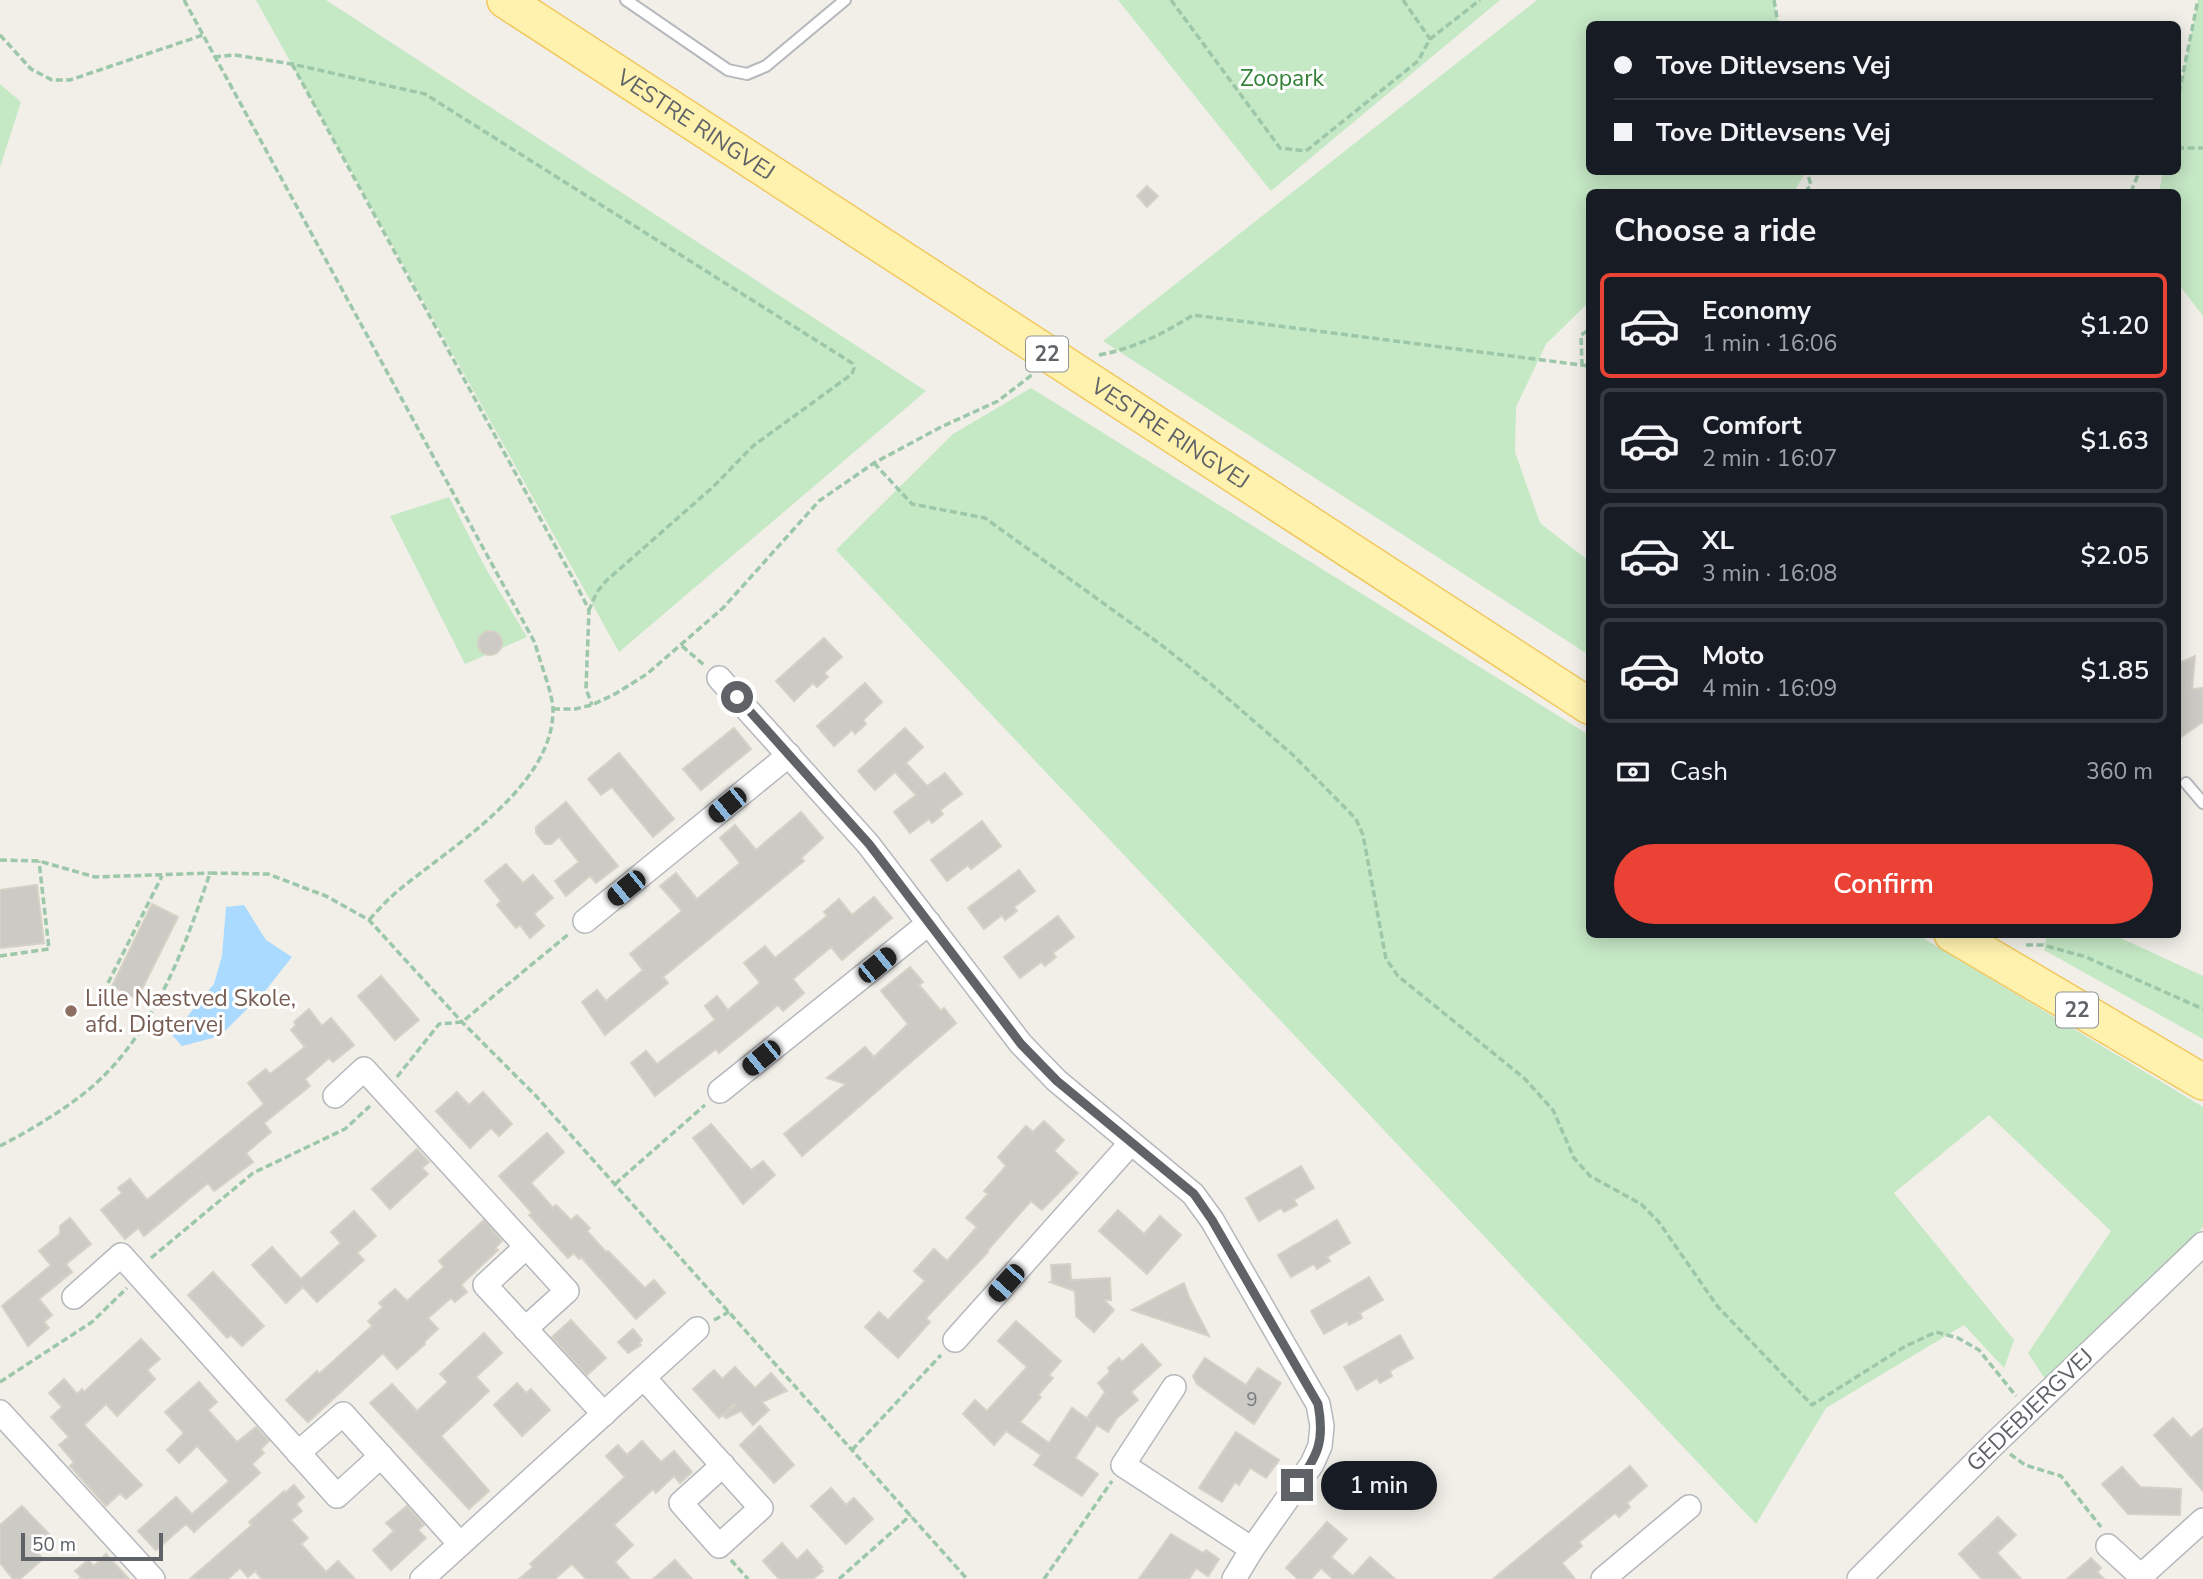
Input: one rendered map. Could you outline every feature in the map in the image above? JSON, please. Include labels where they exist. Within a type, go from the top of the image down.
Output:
[{"type":"main road","name":"VESTRE RINGVEJ","points":[[505,0],[1586,704]]},
{"type":"main road","name":"22","points":[[1959,938],[2203,1082]]},
{"type":"street","points":[[719,678],[869,844],[1021,1044],[1057,1081],[1130,1144],[1194,1194],[1212,1220],[1318,1404],[1322,1426],[1320,1446],[1312,1464],[1252,1549],[1235,1579]]},
{"type":"street","points":[[585,921],[789,755]]},
{"type":"street","points":[[720,1091],[929,923]]},
{"type":"street","points":[[335,1096],[364,1069],[566,1291],[525,1329]]},
{"type":"street","points":[[955,1340],[1130,1144]]},
{"type":"street","name":"GEDEBJERGVEJ","points":[[1859,1579],[1994,1444],[2203,1244]]},
{"type":"street","points":[[526,1247],[485,1285],[604,1414]]},
{"type":"street","points":[[74,1297],[121,1255],[337,1496],[381,1456]]},
{"type":"street","points":[[422,1579],[697,1329]]},
{"type":"street","points":[[643,1378],[723,1465]]},
{"type":"street","points":[[1174,1387],[1123,1465],[1252,1549]]},
{"type":"street","points":[[0,1412],[153,1579]]},
{"type":"street","points":[[299,1453],[343,1414],[460,1544]]},
{"type":"street","points":[[1603,1579],[1689,1507]]},
{"type":"street","points":[[2108,1545],[2143,1577],[2203,1520]]},
{"type":"lane","points":[[626,0],[728,70],[747,74],[766,66],[845,0]]},
{"type":"lane","points":[[2186,783],[2203,803]]},
{"type":"path","points":[[184,0],[535,643],[553,709],[546,746],[532,774],[503,807],[395,892],[369,920]]},
{"type":"path","points":[[1171,0],[1280,148],[1306,151],[1418,61],[1430,39],[1480,0]]},
{"type":"path","points":[[1403,0],[1430,39]]},
{"type":"path","points":[[1774,0],[1778,21]]},
{"type":"path","points":[[2181,83],[2198,0]]},
{"type":"path","points":[[0,35],[32,69],[52,80],[70,80],[202,35]]},
{"type":"path","points":[[214,57],[235,55],[292,64],[425,93],[852,363],[852,374],[753,446],[713,487],[606,581],[597,592],[589,610],[586,689],[592,705]]},
{"type":"path","points":[[292,64],[589,610]]},
{"type":"path","points":[[2181,148],[2203,148]]},
{"type":"path","points":[[1089,357],[1132,347],[1163,334],[1193,315],[1586,366]]},
{"type":"path","points":[[1582,366],[1581,335],[1586,332]]},
{"type":"path","points":[[553,709],[575,709],[592,705],[647,674],[723,608],[819,501],[874,463],[941,427],[998,401],[1054,359]]},
{"type":"path","points":[[874,463],[912,504],[985,517],[1017,539],[1160,644],[1293,755],[1356,819],[1363,835],[1385,959],[1398,976],[1524,1078],[1553,1110],[1574,1158],[1590,1176],[1641,1204],[1658,1221],[1718,1307],[1812,1405],[1904,1347],[1936,1332],[1958,1338],[1979,1350],[2028,1412]]},
{"type":"path","points":[[682,646],[719,678]]},
{"type":"path","points":[[0,860],[38,861],[95,877],[268,874],[326,895],[369,920],[462,1022],[536,1096],[967,1579]]},
{"type":"path","points":[[0,956],[49,949],[38,861]]},
{"type":"path","points":[[0,1146],[80,1097],[117,1061],[144,1024],[184,948],[210,873]]},
{"type":"path","points":[[108,983],[162,876]]},
{"type":"path","points":[[0,1382],[92,1322],[139,1276],[150,1258],[253,1173],[345,1129],[385,1092],[439,1024],[462,1022],[585,921]]},
{"type":"path","points":[[2017,946],[2043,945],[2086,957],[2203,1009]]},
{"type":"path","points":[[615,1184],[720,1091]]},
{"type":"path","points":[[852,1450],[955,1340]]},
{"type":"path","points":[[1994,1444],[2025,1465],[2062,1476],[2104,1530],[2108,1545]]},
{"type":"path","points":[[1044,1579],[1123,1465]]},
{"type":"path","points":[[839,1579],[911,1515]]},
{"type":"green space","points":[[256,0],[326,0],[926,391],[619,652]]},
{"type":"green space","name":"Zoopark","points":[[1118,0],[1500,0],[1271,191]]},
{"type":"green space","points":[[1537,0],[1774,0],[1778,21],[1586,21],[1586,175],[1804,175],[1796,189],[1586,189],[1586,305],[1546,344],[1516,407],[1515,452],[1540,523],[1586,559],[1586,653],[1103,341]]},
{"type":"green space","points":[[2198,0],[2203,0],[2203,316],[2181,287],[2181,189],[2160,189],[2162,175],[2181,175],[2181,83]]},
{"type":"green space","points":[[0,84],[21,102],[0,167]]},
{"type":"green space","points":[[1031,388],[1586,733],[1586,938],[1923,938],[2203,1107],[2203,1227],[2047,1382],[2028,1353],[2111,1231],[1989,1115],[1894,1193],[2014,1340],[2004,1368],[1964,1325],[1826,1408],[1756,1524],[836,550],[953,434]]},
{"type":"green space","points":[[449,497],[486,569],[527,637],[465,664],[390,516]]},
{"type":"green space","points":[[2046,938],[2121,938],[2203,976],[2203,1039],[2044,950]]},
{"type":"water","points":[[244,905],[266,940],[292,957],[265,991],[220,1036],[182,1046],[172,1035],[214,984],[222,956],[226,907]]},
{"type":"building","points":[[1147,186],[1158,196],[1147,207],[1137,196]]},
{"type":"building","points":[[490,631],[499,634],[502,643],[499,652],[490,655],[481,652],[478,643],[481,634]]},
{"type":"building","points":[[824,638],[842,657],[824,673],[828,677],[817,687],[813,683],[794,701],[776,681]]},
{"type":"building","points":[[2195,656],[2192,689],[2203,688],[2203,722],[2181,737],[2181,662]]},
{"type":"building","points":[[865,683],[882,702],[863,720],[866,724],[855,734],[852,730],[834,746],[817,726]]},
{"type":"building","points":[[734,728],[751,749],[701,790],[683,769]]},
{"type":"building","points":[[905,728],[923,747],[906,763],[927,786],[945,773],[962,794],[940,810],[943,814],[932,823],[929,819],[910,833],[894,812],[916,795],[895,772],[875,790],[858,771]]},
{"type":"building","points":[[619,753],[674,819],[653,837],[612,787],[601,795],[588,779]]},
{"type":"building","points":[[566,802],[618,866],[596,883],[590,876],[566,896],[555,881],[579,862],[559,837],[551,844],[545,844],[536,833],[536,827]]},
{"type":"building","points":[[801,812],[823,838],[801,858],[804,861],[663,977],[668,983],[605,1035],[582,1002],[597,990],[606,1001],[643,970],[630,954],[682,911],[660,886],[676,873],[697,899],[740,863],[720,838],[735,825],[756,850]]},
{"type":"building","points":[[982,821],[1001,846],[971,869],[968,865],[947,881],[931,860]]},
{"type":"building","points":[[506,864],[523,883],[533,875],[553,898],[534,914],[544,926],[530,938],[520,925],[516,928],[497,905],[501,901],[485,881]]},
{"type":"building","points":[[1019,870],[1035,891],[1014,907],[1017,911],[1005,920],[1002,915],[984,929],[968,908]]},
{"type":"building","points":[[37,885],[44,943],[0,948],[0,890]]},
{"type":"building","points":[[874,897],[892,918],[842,960],[831,947],[793,979],[804,993],[783,1011],[778,1005],[719,1053],[716,1049],[655,1096],[631,1063],[646,1051],[657,1064],[715,1020],[705,1006],[717,996],[728,1010],[760,983],[744,963],[765,946],[775,958],[827,916],[824,912],[839,899],[852,915]]},
{"type":"building","points":[[152,904],[178,917],[137,999],[112,986]]},
{"type":"building","points":[[1058,916],[1074,937],[1053,953],[1056,957],[1045,966],[1041,962],[1020,978],[1004,957]]},
{"type":"building","points":[[910,967],[923,982],[919,985],[941,1011],[944,1008],[956,1023],[802,1156],[784,1134],[846,1084],[827,1078],[865,1047],[874,1057],[908,1024],[881,991]]},
{"type":"building","points":[[381,976],[419,1020],[395,1040],[358,996]]},
{"type":"building","points":[[309,1009],[322,1026],[331,1018],[354,1045],[333,1062],[329,1058],[305,1079],[310,1086],[264,1123],[271,1132],[246,1153],[253,1162],[214,1191],[208,1183],[144,1236],[138,1228],[125,1239],[101,1210],[122,1193],[118,1188],[130,1179],[147,1200],[264,1104],[248,1083],[266,1069],[270,1074],[305,1047],[291,1030],[296,1025],[294,1022]]},
{"type":"building","points":[[457,1092],[469,1105],[483,1092],[512,1124],[499,1136],[491,1128],[470,1148],[436,1111]]},
{"type":"building","points":[[1044,1121],[1064,1140],[1054,1151],[1078,1173],[1042,1210],[1031,1201],[926,1318],[930,1322],[898,1358],[865,1327],[879,1312],[888,1320],[925,1281],[914,1271],[934,1249],[947,1261],[977,1227],[966,1218],[988,1194],[984,1191],[1006,1166],[998,1157],[1026,1126],[1033,1132]]},
{"type":"building","points":[[711,1124],[751,1170],[763,1161],[775,1175],[743,1204],[693,1138]]},
{"type":"building","points":[[547,1133],[564,1152],[531,1183],[553,1208],[556,1205],[571,1220],[577,1215],[590,1228],[587,1231],[606,1252],[645,1288],[654,1280],[665,1293],[636,1319],[581,1257],[579,1259],[574,1253],[568,1258],[529,1215],[532,1213],[499,1176]]},
{"type":"building","points":[[417,1149],[429,1162],[422,1168],[428,1174],[390,1209],[372,1189]]},
{"type":"building","points":[[1301,1166],[1314,1188],[1294,1200],[1297,1205],[1284,1212],[1281,1208],[1259,1221],[1246,1198]]},
{"type":"building","points":[[1118,1210],[1144,1234],[1160,1216],[1181,1235],[1147,1274],[1099,1231]]},
{"type":"building","points":[[354,1211],[376,1236],[357,1253],[364,1260],[317,1302],[303,1287],[286,1303],[252,1265],[272,1247],[301,1279],[341,1243],[331,1232]]},
{"type":"building","points":[[70,1218],[91,1244],[66,1264],[72,1272],[39,1299],[52,1315],[44,1322],[49,1328],[28,1346],[2,1306],[51,1265],[39,1251],[60,1234],[60,1226]]},
{"type":"building","points":[[484,1220],[502,1241],[495,1248],[498,1250],[461,1285],[467,1292],[455,1302],[451,1298],[428,1318],[438,1329],[425,1344],[397,1369],[383,1353],[308,1422],[286,1400],[372,1326],[368,1321],[383,1307],[379,1303],[395,1289],[407,1301],[444,1267],[439,1261]]},
{"type":"building","points":[[1337,1220],[1350,1243],[1327,1257],[1330,1261],[1317,1269],[1314,1264],[1291,1277],[1278,1255]]},
{"type":"building","points":[[1070,1264],[1071,1280],[1110,1278],[1111,1300],[1104,1300],[1114,1310],[1094,1332],[1076,1316],[1075,1291],[1050,1282],[1051,1265]]},
{"type":"building","points":[[213,1272],[264,1326],[242,1346],[231,1335],[227,1338],[188,1295]]},
{"type":"building","points":[[1369,1277],[1383,1300],[1360,1313],[1362,1318],[1349,1325],[1347,1321],[1324,1334],[1311,1311]]},
{"type":"building","points":[[1184,1283],[1189,1297],[1209,1336],[1132,1310]]},
{"type":"building","points":[[571,1320],[606,1358],[587,1375],[552,1337]]},
{"type":"building","points":[[1016,1321],[1061,1361],[1049,1375],[1053,1378],[1038,1395],[1041,1397],[1020,1422],[1049,1443],[1072,1408],[1091,1421],[1087,1418],[1105,1392],[1098,1383],[1110,1372],[1108,1368],[1119,1358],[1122,1362],[1142,1344],[1161,1365],[1131,1392],[1138,1400],[1117,1418],[1108,1432],[1097,1425],[1075,1458],[1098,1474],[1082,1496],[1034,1465],[1041,1455],[1006,1431],[994,1445],[963,1414],[975,1400],[987,1411],[1027,1367],[998,1341]]},
{"type":"building","points":[[633,1329],[642,1340],[639,1343],[641,1345],[628,1353],[618,1342]]},
{"type":"building","points":[[484,1333],[502,1353],[476,1377],[489,1391],[441,1436],[489,1491],[469,1509],[370,1403],[392,1384],[417,1411],[448,1382],[440,1374]]},
{"type":"building","points":[[1400,1335],[1413,1358],[1390,1371],[1392,1376],[1380,1383],[1377,1378],[1357,1390],[1344,1367]]},
{"type":"building","points":[[141,1339],[160,1359],[147,1370],[155,1379],[117,1416],[106,1404],[84,1425],[142,1485],[126,1499],[120,1493],[106,1506],[70,1466],[74,1462],[59,1445],[69,1437],[51,1417],[62,1407],[49,1393],[64,1379],[77,1394],[82,1389],[84,1392]]},
{"type":"building","points":[[1205,1358],[1246,1385],[1258,1368],[1281,1383],[1254,1424],[1197,1384],[1193,1376]]},
{"type":"building","points":[[735,1367],[755,1388],[771,1373],[787,1391],[762,1402],[769,1410],[753,1425],[741,1411],[726,1418],[724,1416],[736,1405],[734,1404],[719,1418],[693,1389],[714,1370],[722,1379]]},
{"type":"building","points":[[199,1382],[217,1402],[208,1410],[237,1442],[256,1427],[269,1441],[261,1449],[264,1453],[252,1464],[260,1473],[194,1532],[186,1524],[156,1550],[138,1531],[176,1497],[192,1514],[229,1481],[197,1446],[179,1463],[167,1450],[184,1433],[165,1412]]},
{"type":"building","points":[[517,1383],[526,1393],[531,1389],[550,1410],[522,1436],[494,1405]]},
{"type":"building","points":[[2173,1418],[2191,1438],[2203,1428],[2203,1491],[2154,1435]]},
{"type":"building","points":[[760,1426],[794,1465],[774,1483],[740,1445]]},
{"type":"building","points":[[1236,1432],[1279,1460],[1266,1478],[1250,1468],[1239,1485],[1235,1482],[1222,1502],[1199,1488]]},
{"type":"building","points":[[642,1441],[661,1462],[674,1451],[692,1472],[680,1483],[674,1476],[656,1493],[653,1489],[614,1525],[633,1545],[615,1562],[630,1579],[586,1579],[572,1564],[555,1579],[519,1579],[533,1567],[530,1564],[625,1477],[606,1456],[618,1445],[627,1455]]},
{"type":"building","points":[[1630,1466],[1647,1486],[1627,1503],[1630,1507],[1619,1517],[1615,1513],[1579,1542],[1582,1546],[1562,1563],[1575,1579],[1493,1579]]},
{"type":"building","points":[[2122,1467],[2140,1487],[2181,1489],[2180,1515],[2128,1514],[2102,1484]]},
{"type":"building","points":[[294,1485],[304,1497],[296,1504],[302,1511],[291,1520],[308,1538],[301,1544],[326,1572],[338,1561],[355,1579],[262,1579],[255,1571],[248,1577],[240,1568],[228,1579],[190,1579],[252,1525],[249,1522]]},
{"type":"building","points":[[831,1488],[846,1505],[854,1498],[873,1519],[846,1544],[811,1506]]},
{"type":"building","points":[[22,1506],[50,1535],[34,1549],[43,1559],[20,1579],[13,1579],[0,1563],[0,1525]]},
{"type":"building","points":[[407,1506],[424,1525],[418,1530],[426,1538],[391,1570],[373,1550],[394,1531],[386,1523]]},
{"type":"building","points":[[1998,1517],[2016,1535],[1997,1553],[2021,1579],[1982,1579],[1959,1554]]},
{"type":"building","points":[[1327,1522],[1347,1539],[1331,1557],[1353,1576],[1370,1557],[1395,1579],[1333,1579],[1321,1568],[1311,1579],[1298,1579],[1286,1568]]},
{"type":"building","points":[[1171,1534],[1219,1559],[1208,1576],[1196,1568],[1189,1579],[1139,1579]]},
{"type":"building","points":[[782,1543],[797,1560],[807,1550],[823,1571],[813,1579],[779,1579],[763,1561]]},
{"type":"building","points":[[106,1554],[129,1579],[79,1579],[81,1577],[75,1571],[88,1560],[94,1566]]},
{"type":"building","points":[[2091,1558],[2101,1568],[2097,1572],[2104,1579],[2067,1579]]},
{"type":"building","points":[[675,1560],[692,1579],[653,1579]]},
{"type":"place","name":"Lille Næstved Skole, afd. Digtervej","points":[[71,1011]]},
{"type":"route","points":[[737,697],[869,844],[1021,1044],[1057,1081],[1130,1144],[1194,1194],[1212,1220],[1318,1404],[1322,1426],[1320,1446],[1312,1464],[1297,1485]]}]
